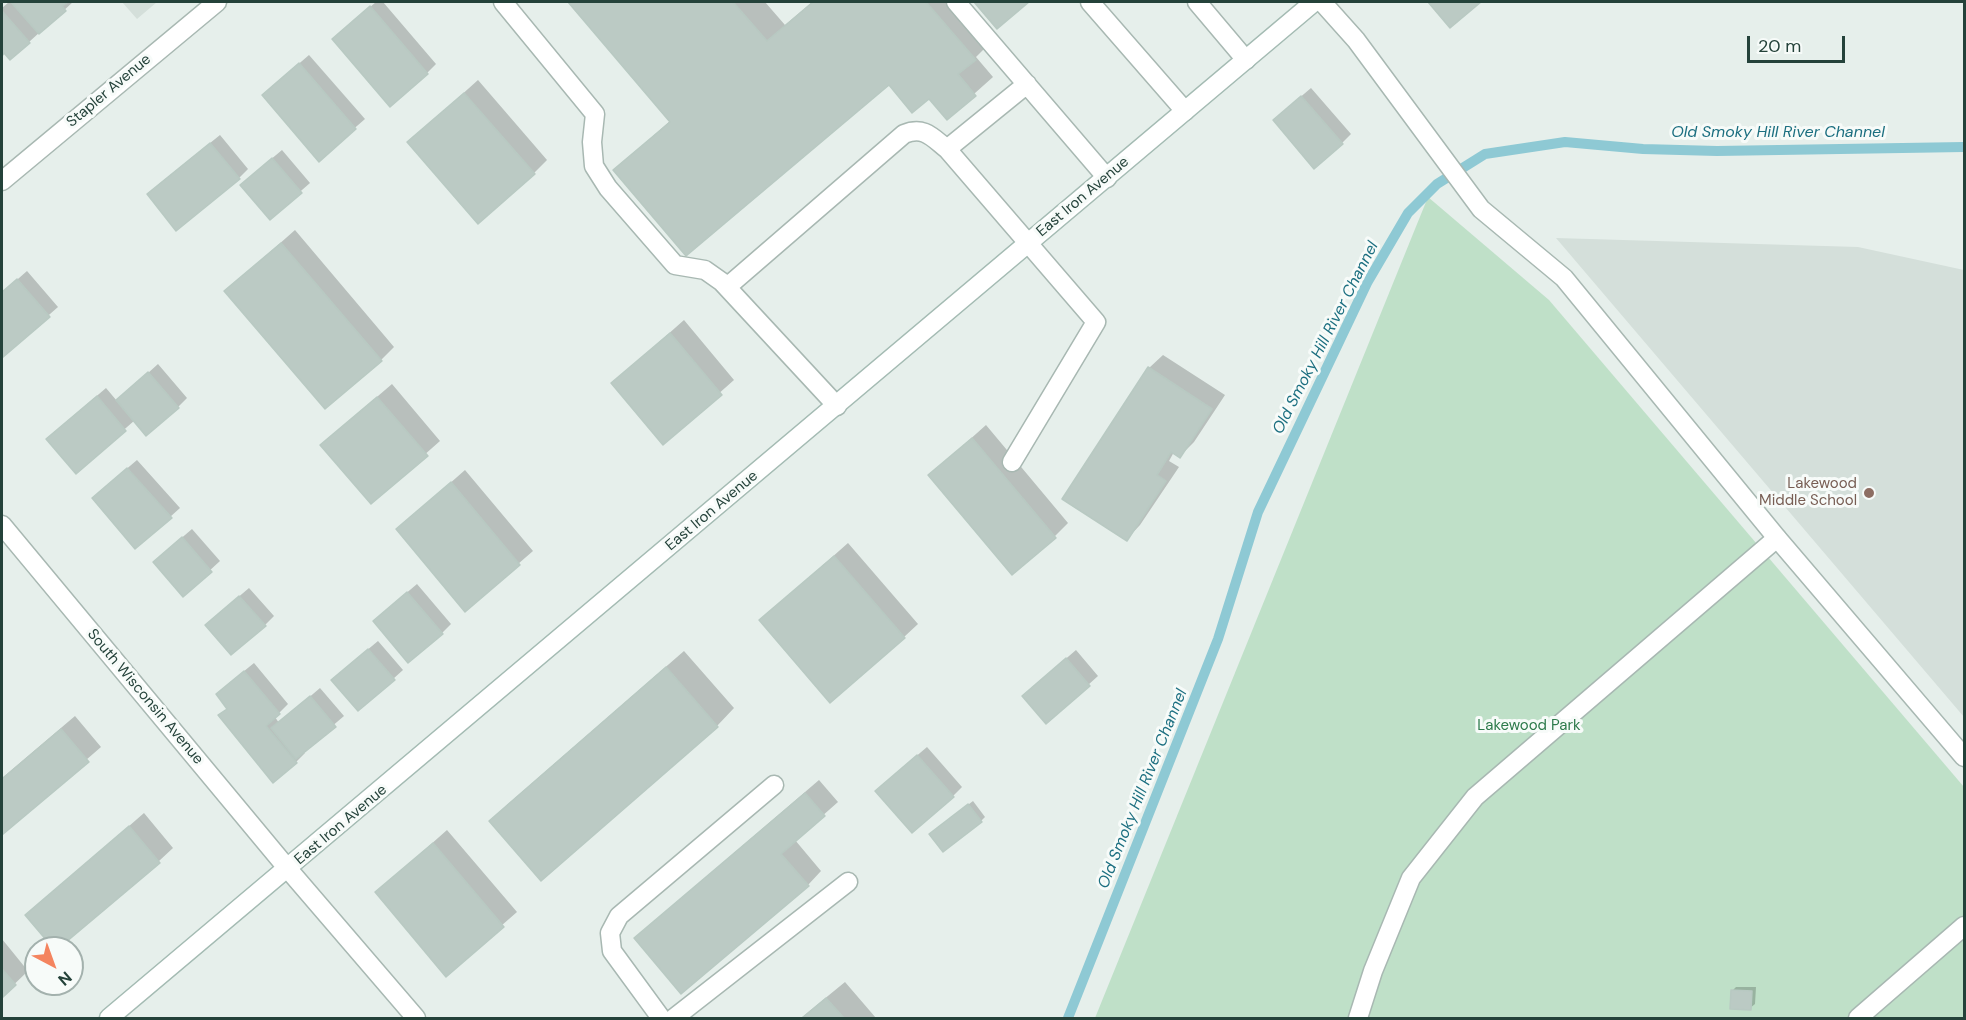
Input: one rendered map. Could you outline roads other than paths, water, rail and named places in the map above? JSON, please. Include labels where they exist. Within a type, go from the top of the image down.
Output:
[{"type":"street","name":"Stapler Avenue","points":[[2,181],[217,2]]},
{"type":"street","points":[[503,2],[595,114],[592,142],[594,166],[608,188],[675,265],[705,270],[727,287],[837,406]]},
{"type":"street","points":[[956,2],[1107,178]]},
{"type":"street","points":[[1090,2],[1185,111]]},
{"type":"street","points":[[1197,2],[1246,60]]},
{"type":"street","name":"East Iron Avenue","points":[[109,1018],[1314,2]]},
{"type":"street","points":[[1322,2],[1356,40],[1481,209],[1564,278],[1777,538],[1965,757]]},
{"type":"street","points":[[947,149],[1027,84]]},
{"type":"street","points":[[727,287],[904,134],[915,129],[928,133],[947,149],[1096,322],[1012,462]]},
{"type":"street","name":"South Wisconsin Avenue","points":[[2,525],[288,869],[416,1018]]},
{"type":"street","points":[[1358,1018],[1373,972],[1411,878],[1475,797],[1777,538]]},
{"type":"street","points":[[661,1018],[612,951],[610,933],[619,916],[774,785]]},
{"type":"street","points":[[674,1018],[848,882]]},
{"type":"street","points":[[1858,1018],[1965,926]]},
{"type":"waterway","name":"Old Smoky Hill River Channel","points":[[1068,1018],[1218,639],[1258,512],[1367,283],[1408,213],[1437,184],[1485,154],[1565,142],[1643,149],[1717,151],[1964,147]]},
{"type":"place","name":"Lakewood Middle School","points":[[1869,493]]},
{"type":"park label","name":"Lakewood Park","points":[[1529,726]]}]
